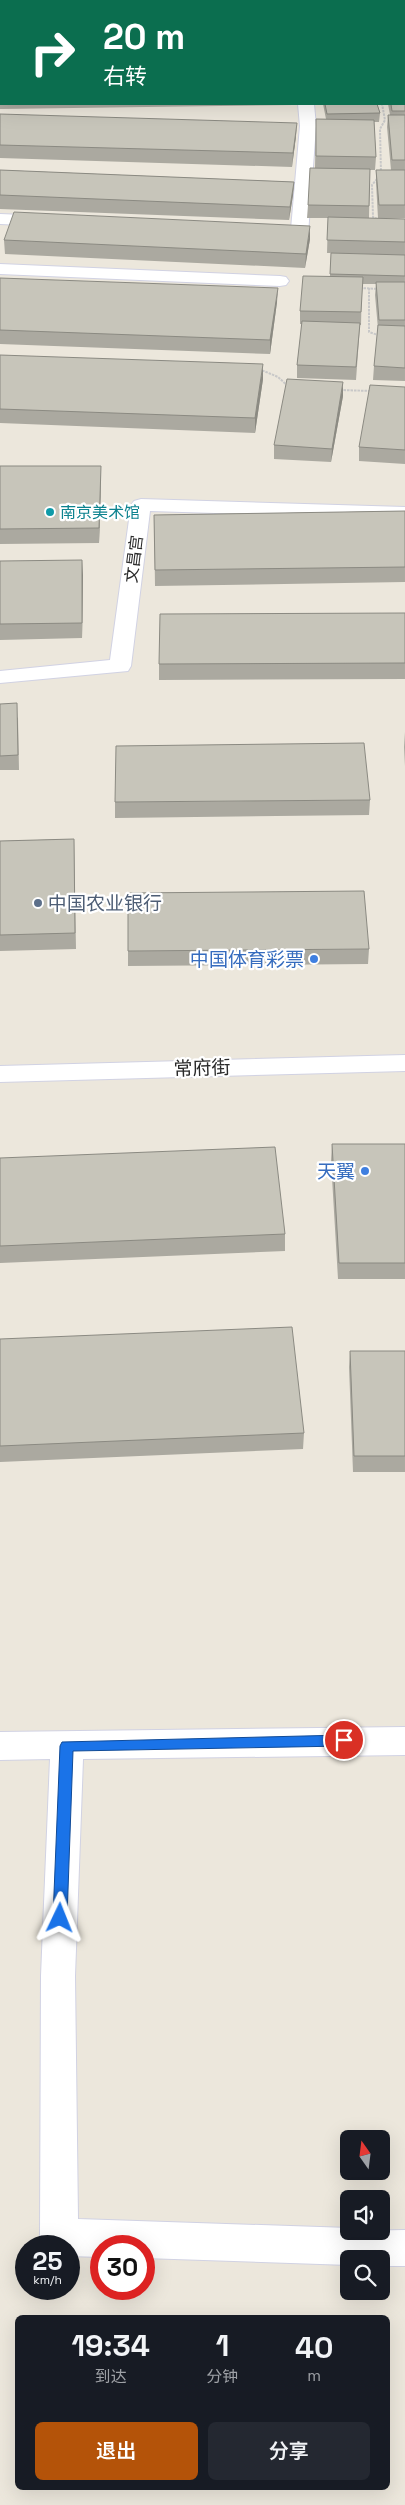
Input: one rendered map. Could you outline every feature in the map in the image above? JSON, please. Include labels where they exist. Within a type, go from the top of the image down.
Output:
[{"type":"street","points":[[257,232],[298,234],[308,126],[306,105]]},
{"type":"street","points":[[288,125],[308,126]]},
{"type":"street","points":[[284,186],[303,186]]},
{"type":"street","points":[[0,219],[69,222]]},
{"type":"street","points":[[0,269],[280,281]]},
{"type":"street","name":"文昌宫","points":[[0,677],[120,666],[141,505],[405,513]]},
{"type":"street","name":"常府街","points":[[0,1074],[405,1062]]},
{"type":"street","points":[[0,1746],[344,1740],[405,1741]]},
{"type":"street","points":[[66,1746],[58,1976],[59,2237],[405,2248]]},
{"type":"path","points":[[379,221],[373,217],[372,185],[381,175],[380,130],[385,120],[382,105]]},
{"type":"path","points":[[351,288],[387,289]]},
{"type":"path","points":[[369,288],[369,332],[377,336],[386,336]]},
{"type":"path","points":[[258,369],[278,377],[287,386],[295,387]]},
{"type":"path","points":[[339,390],[376,391]]},
{"type":"building","points":[[325,105],[377,105],[380,113],[327,114]]},
{"type":"building","points":[[391,105],[405,105],[405,111],[392,111]]},
{"type":"building","points":[[0,114],[297,123],[293,153],[0,145]]},
{"type":"building","points":[[388,115],[405,115],[405,160],[392,160]]},
{"type":"building","points":[[316,119],[374,120],[376,157],[316,156]]},
{"type":"building","points":[[310,168],[370,169],[369,206],[308,205]]},
{"type":"building","points":[[0,170],[294,182],[290,207],[0,195]]},
{"type":"building","points":[[376,170],[405,170],[405,205],[379,205]]},
{"type":"building","points":[[14,212],[310,226],[306,254],[4,240]]},
{"type":"building","points":[[328,217],[405,219],[405,242],[327,240]]},
{"type":"building","points":[[331,253],[405,255],[405,276],[330,274]]},
{"type":"building","points":[[303,276],[363,277],[361,312],[300,311]]},
{"type":"building","points":[[0,278],[278,288],[270,340],[0,330]]},
{"type":"building","points":[[376,282],[405,282],[405,320],[379,320]]},
{"type":"building","points":[[302,321],[360,323],[356,367],[297,365]]},
{"type":"building","points":[[378,325],[405,326],[405,368],[374,366]]},
{"type":"building","points":[[0,355],[263,364],[255,418],[0,409]]},
{"type":"building","points":[[287,379],[343,382],[332,449],[274,445]]},
{"type":"building","points":[[370,385],[405,387],[405,450],[359,447]]},
{"type":"building","name":"南京美术馆","points":[[0,466],[101,466],[99,528],[0,529]]},
{"type":"building","points":[[405,511],[405,567],[155,570],[154,515]]},
{"type":"building","points":[[82,560],[82,623],[0,624],[0,561]]},
{"type":"building","points":[[405,613],[405,663],[159,664],[160,614]]},
{"type":"building","points":[[17,703],[18,755],[0,756],[0,704]]},
{"type":"building","points":[[364,743],[370,800],[115,802],[116,746]]},
{"type":"building","name":"中国农业银行","points":[[74,839],[75,933],[0,935],[0,841]]},
{"type":"building","points":[[364,891],[369,949],[128,951],[128,893]]},
{"type":"building","points":[[332,1144],[405,1144],[405,1263],[339,1263]]},
{"type":"building","points":[[275,1147],[285,1234],[0,1246],[0,1158]]},
{"type":"building","points":[[292,1327],[304,1433],[0,1446],[0,1339]]},
{"type":"building","points":[[350,1351],[405,1351],[405,1456],[354,1456]]},
{"type":"place","name":"南京美术馆","points":[[50,512]]},
{"type":"place","name":"中国农业银行","points":[[38,903]]},
{"type":"place","name":"中国体育彩票","points":[[314,959]]},
{"type":"place","name":"天翼","points":[[365,1171]]},
{"type":"route","points":[[60,1918],[66,1746],[344,1740]]}]
